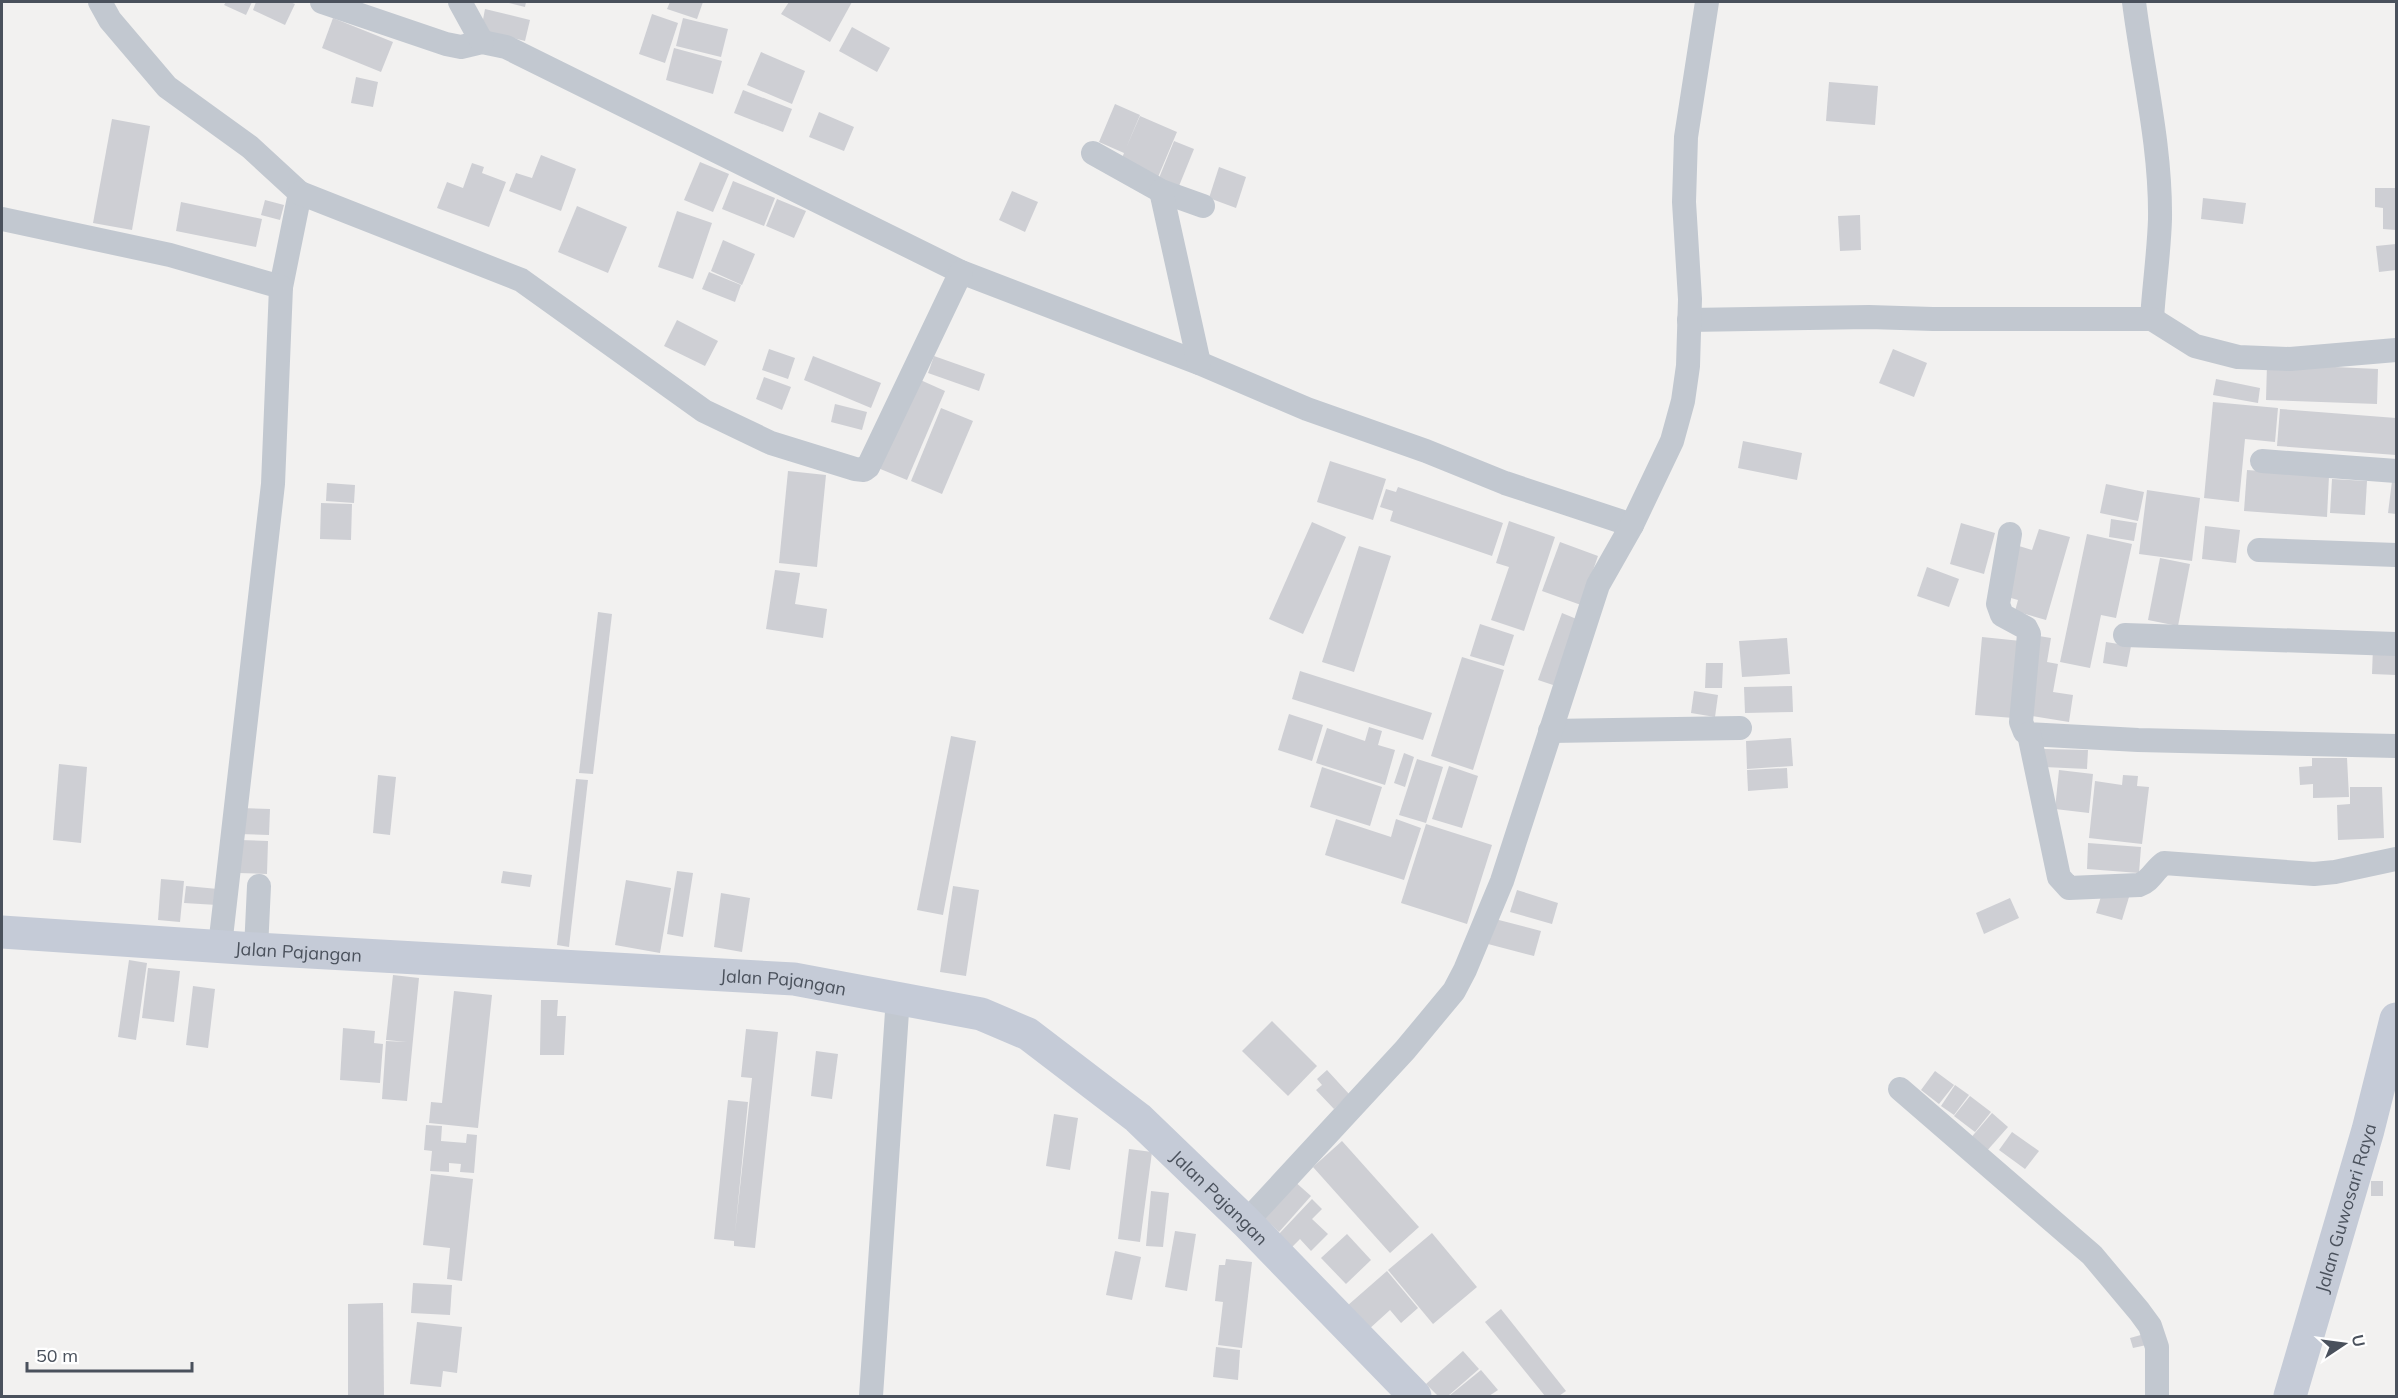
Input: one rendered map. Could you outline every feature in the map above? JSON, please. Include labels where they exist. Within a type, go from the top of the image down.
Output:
[{"type":"main road","name":"Jalan Pajangan","points":[[2,932],[256,949],[794,979],[981,1014],[1028,1035],[1138,1118],[1246,1222],[1415,1396]]},
{"type":"main road","name":"Jalan Guwosari Raya","points":[[2290,1396],[2368,1130],[2397,1019]]},
{"type":"street","points":[[99,2],[110,20],[167,87],[250,147],[300,193],[521,280],[704,411],[771,443],[855,469],[864,470],[868,467],[961,272]]},
{"type":"street","points":[[322,2],[446,44],[461,47],[482,42],[506,47],[961,272],[1199,363],[1307,409],[1426,451],[1505,483],[1632,525]]},
{"type":"street","points":[[460,2],[482,42]]},
{"type":"street","points":[[1246,1222],[1405,1050],[1454,991],[1502,881],[1598,585],[1632,525],[1672,441],[1683,401],[1688,366],[1690,299],[1684,202],[1686,137],[1707,2]]},
{"type":"street","points":[[2134,2],[2154,133],[2158,182],[2160,219],[2152,319]]},
{"type":"street","points":[[1093,153],[1161,191],[1203,206]]},
{"type":"street","points":[[1161,191],[1199,363]]},
{"type":"street","points":[[220,946],[273,484],[281,287],[300,193]]},
{"type":"street","points":[[2,219],[170,255],[281,287]]},
{"type":"street","points":[[1689,320],[1869,317],[2152,319],[2194,345],[2238,357],[2290,359],[2397,350]]},
{"type":"street","points":[[2262,461],[2397,471]]},
{"type":"street","points":[[2010,534],[1998,604],[2002,615],[2026,628],[2029,634],[2021,722],[2025,732],[2138,740],[2397,746]]},
{"type":"street","points":[[2259,550],[2397,555]]},
{"type":"street","points":[[2125,635],[2397,644]]},
{"type":"street","points":[[1550,731],[1740,728]]},
{"type":"street","points":[[2029,734],[2059,877],[2069,888],[2147,883],[2158,867],[2164,863],[2314,874],[2397,859]]},
{"type":"street","points":[[256,949],[259,885]]},
{"type":"street","points":[[871,1396],[898,997]]},
{"type":"street","points":[[1900,1089],[2092,1255],[2133,1303],[2150,1326],[2157,1347],[2157,1396]]},
{"type":"building","points":[[226,2],[252,2],[246,15],[224,5]]},
{"type":"building","points":[[256,2],[295,4],[285,25],[253,10]]},
{"type":"building","points":[[505,2],[526,2],[525,7]]},
{"type":"building","points":[[670,2],[703,2],[697,19],[667,9]]},
{"type":"building","points":[[789,2],[852,2],[830,42],[781,14]]},
{"type":"building","points":[[485,9],[530,20],[525,41],[481,30]]},
{"type":"building","points":[[652,14],[678,23],[665,63],[639,54]]},
{"type":"building","points":[[333,18],[393,42],[381,72],[322,48]]},
{"type":"building","points":[[683,18],[728,29],[721,57],[676,46]]},
{"type":"building","points":[[852,27],[890,48],[877,72],[839,51]]},
{"type":"building","points":[[674,48],[722,61],[713,94],[666,80]]},
{"type":"building","points":[[761,52],[805,71],[792,104],[747,85]]},
{"type":"building","points":[[356,77],[378,82],[373,107],[351,103]]},
{"type":"building","points":[[1829,82],[1878,86],[1875,125],[1826,121]]},
{"type":"building","points":[[743,90],[792,109],[783,132],[734,113]]},
{"type":"building","points":[[1115,104],[1140,115],[1126,148],[1140,116],[1177,132],[1158,177],[1121,161],[1124,153],[1099,142]]},
{"type":"building","points":[[819,112],[854,127],[844,151],[809,137]]},
{"type":"building","points":[[112,119],[150,126],[132,230],[93,223]]},
{"type":"building","points":[[1174,141],[1194,149],[1179,186],[1159,178]]},
{"type":"building","points":[[541,155],[576,169],[561,211],[509,191],[516,173],[532,178]]},
{"type":"building","points":[[700,162],[729,174],[713,212],[684,200]]},
{"type":"building","points":[[472,163],[484,167],[482,173],[506,182],[489,227],[437,208],[447,182],[463,188]]},
{"type":"building","points":[[1219,167],[1246,177],[1236,208],[1209,198]]},
{"type":"building","points":[[733,181],[775,198],[764,226],[722,209]]},
{"type":"building","points":[[2375,188],[2396,188],[2396,230],[2383,229],[2383,208],[2375,207]]},
{"type":"building","points":[[1012,191],[1038,202],[1025,232],[999,220]]},
{"type":"building","points":[[2203,198],[2246,203],[2243,224],[2201,219]]},
{"type":"building","points":[[777,199],[806,211],[794,238],[766,226]]},
{"type":"building","points":[[265,200],[284,205],[280,220],[261,215]]},
{"type":"building","points":[[181,202],[262,219],[256,247],[176,231]]},
{"type":"building","points":[[577,206],[627,227],[608,273],[558,252]]},
{"type":"building","points":[[677,211],[712,223],[693,279],[658,267]]},
{"type":"building","points":[[1860,215],[1861,250],[1840,251],[1838,216]]},
{"type":"building","points":[[723,240],[755,254],[742,285],[711,271]]},
{"type":"building","points":[[2396,244],[2396,270],[2379,272],[2376,246]]},
{"type":"building","points":[[709,272],[741,285],[735,302],[702,289]]},
{"type":"building","points":[[677,320],[718,341],[705,366],[664,346]]},
{"type":"building","points":[[769,349],[795,358],[788,379],[762,370]]},
{"type":"building","points":[[1893,349],[1927,363],[1914,397],[1879,383]]},
{"type":"building","points":[[813,356],[881,383],[871,408],[804,380]]},
{"type":"building","points":[[934,356],[985,374],[979,391],[928,373]]},
{"type":"building","points":[[2267,364],[2378,369],[2377,404],[2266,400]]},
{"type":"building","points":[[764,377],[791,387],[782,410],[756,399]]},
{"type":"building","points":[[916,378],[945,391],[907,480],[878,468]]},
{"type":"building","points":[[2216,379],[2260,388],[2258,403],[2213,395]]},
{"type":"building","points":[[2213,402],[2278,408],[2275,442],[2245,439],[2239,502],[2204,498]]},
{"type":"building","points":[[835,404],[867,412],[862,430],[831,422]]},
{"type":"building","points":[[941,408],[973,421],[942,494],[911,481]]},
{"type":"building","points":[[2280,409],[2396,418],[2396,455],[2277,446]]},
{"type":"building","points":[[1743,441],[1802,453],[1797,480],[1738,468]]},
{"type":"building","points":[[1330,461],[1386,479],[1373,520],[1317,502]]},
{"type":"building","points":[[2247,470],[2329,476],[2327,517],[2244,511]]},
{"type":"building","points":[[788,471],[826,475],[817,567],[779,563]]},
{"type":"building","points":[[2332,479],[2367,481],[2365,515],[2330,513]]},
{"type":"building","points":[[2392,481],[2396,481],[2396,514],[2388,513]]},
{"type":"building","points":[[327,483],[355,485],[354,503],[326,501]]},
{"type":"building","points":[[2106,484],[2144,492],[2138,521],[2100,513]]},
{"type":"building","points":[[1398,487],[1503,523],[1492,556],[1390,521],[1393,511],[1380,507],[1386,489],[1396,492]]},
{"type":"building","points":[[2147,490],[2200,498],[2192,561],[2139,554]]},
{"type":"building","points":[[321,503],[352,504],[351,540],[320,539]]},
{"type":"building","points":[[2111,519],[2137,523],[2134,541],[2109,537]]},
{"type":"building","points":[[1509,521],[1555,537],[1524,631],[1491,620],[1509,567],[1496,563]]},
{"type":"building","points":[[1312,522],[1346,537],[1303,634],[1269,619]]},
{"type":"building","points":[[1961,523],[1995,533],[1984,574],[1950,564]]},
{"type":"building","points":[[2205,526],[2240,530],[2236,563],[2202,559]]},
{"type":"building","points":[[2039,529],[2070,537],[2046,620],[2015,611],[2018,600],[2004,596],[2019,546],[2032,550]]},
{"type":"building","points":[[2087,534],[2132,544],[2116,618],[2101,615],[2090,668],[2060,662]]},
{"type":"building","points":[[1560,542],[1598,556],[1581,605],[1542,591]]},
{"type":"building","points":[[1359,546],[1391,556],[1354,672],[1322,662]]},
{"type":"building","points":[[2160,558],[2190,564],[2178,626],[2148,620]]},
{"type":"building","points":[[1927,567],[1959,579],[1949,607],[1917,596]]},
{"type":"building","points":[[775,570],[800,573],[795,604],[827,609],[823,638],[766,629]]},
{"type":"building","points":[[598,612],[612,614],[593,774],[579,773]]},
{"type":"building","points":[[1562,613],[1579,620],[1556,686],[1538,680]]},
{"type":"building","points":[[1480,624],[1514,635],[1504,666],[1470,656]]},
{"type":"building","points":[[2039,636],[2051,638],[2047,662],[2058,664],[2053,692],[2073,695],[2069,722],[2025,715]]},
{"type":"building","points":[[1982,637],[2021,641],[2014,718],[1975,715]]},
{"type":"building","points":[[1787,638],[1790,674],[1742,677],[1739,641]]},
{"type":"building","points":[[2106,642],[2131,646],[2127,667],[2103,663]]},
{"type":"building","points":[[2373,647],[2396,648],[2396,675],[2372,674]]},
{"type":"building","points":[[1462,657],[1504,670],[1473,770],[1431,756]]},
{"type":"building","points":[[1706,663],[1723,663],[1722,688],[1705,688]]},
{"type":"building","points":[[1300,671],[1432,713],[1423,740],[1292,699]]},
{"type":"building","points":[[1792,686],[1793,712],[1745,713],[1744,687]]},
{"type":"building","points":[[1694,691],[1718,695],[1715,717],[1691,713]]},
{"type":"building","points":[[1289,714],[1323,725],[1312,761],[1278,750]]},
{"type":"building","points":[[1369,727],[1382,731],[1378,745],[1395,750],[1385,785],[1316,763],[1327,728],[1365,741]]},
{"type":"building","points":[[951,736],[976,741],[943,915],[917,910]]},
{"type":"building","points":[[1791,738],[1793,766],[1747,769],[1746,741]]},
{"type":"building","points":[[2044,749],[2088,750],[2087,769],[2044,767]]},
{"type":"building","points":[[1404,753],[1414,757],[1405,787],[1394,783]]},
{"type":"building","points":[[2312,758],[2347,758],[2349,797],[2313,798],[2313,784],[2300,785],[2299,767],[2312,766]]},
{"type":"building","points":[[1417,759],[1443,767],[1426,823],[1399,815]]},
{"type":"building","points":[[59,764],[87,767],[81,843],[53,840]]},
{"type":"building","points":[[1449,766],[1478,776],[1462,828],[1432,819]]},
{"type":"building","points":[[1322,767],[1382,787],[1370,826],[1310,807]]},
{"type":"building","points":[[1787,768],[1788,788],[1748,791],[1747,770]]},
{"type":"building","points":[[2059,770],[2093,774],[2089,813],[2055,809]]},
{"type":"building","points":[[378,775],[396,777],[390,835],[373,833]]},
{"type":"building","points":[[2123,775],[2138,776],[2137,786],[2149,787],[2142,844],[2089,838],[2095,781],[2122,785]]},
{"type":"building","points":[[576,779],[588,780],[569,947],[557,945]]},
{"type":"building","points":[[2350,787],[2382,787],[2384,838],[2338,840],[2337,805],[2350,804]]},
{"type":"building","points":[[239,808],[270,809],[269,835],[238,834]]},
{"type":"building","points":[[1336,819],[1391,837],[1396,819],[1421,828],[1404,880],[1325,855]]},
{"type":"building","points":[[1426,824],[1492,845],[1467,924],[1401,903]]},
{"type":"building","points":[[239,840],[268,841],[267,874],[238,873]]},
{"type":"building","points":[[2088,843],[2141,847],[2139,873],[2087,869]]},
{"type":"building","points":[[503,871],[532,875],[530,887],[501,883]]},
{"type":"building","points":[[677,871],[693,873],[683,937],[667,934]]},
{"type":"building","points":[[161,879],[184,881],[180,922],[158,920]]},
{"type":"building","points":[[626,880],[671,888],[660,953],[615,945]]},
{"type":"building","points":[[186,886],[218,889],[217,905],[184,903]]},
{"type":"building","points":[[953,886],[979,890],[966,976],[940,972]]},
{"type":"building","points":[[1517,890],[1558,903],[1552,924],[1510,912]]},
{"type":"building","points":[[2103,890],[2129,897],[2122,920],[2096,913]]},
{"type":"building","points":[[721,893],[750,898],[742,952],[714,947]]},
{"type":"building","points":[[2010,898],[2019,918],[1984,934],[1976,913]]},
{"type":"building","points":[[1495,919],[1541,931],[1534,956],[1488,944]]},
{"type":"building","points":[[129,960],[147,963],[136,1040],[118,1037]]},
{"type":"building","points":[[148,968],[180,971],[174,1022],[142,1018]]},
{"type":"building","points":[[393,975],[419,978],[407,1101],[382,1099],[386,1041],[407,1042],[386,1040]]},
{"type":"building","points":[[193,986],[215,989],[208,1048],[186,1045]]},
{"type":"building","points":[[454,991],[492,995],[478,1128],[429,1123],[431,1102],[442,1103]]},
{"type":"building","points":[[541,1000],[558,1000],[557,1016],[566,1016],[564,1055],[540,1055]]},
{"type":"building","points":[[1272,1021],[1317,1066],[1288,1096],[1242,1051]]},
{"type":"building","points":[[343,1028],[375,1031],[374,1043],[383,1044],[380,1083],[340,1080]]},
{"type":"building","points":[[746,1029],[778,1032],[755,1248],[734,1246],[734,1241],[714,1239],[728,1100],[748,1102],[735,1233],[752,1078],[741,1077]]},
{"type":"building","points":[[816,1051],[838,1054],[832,1099],[811,1096]]},
{"type":"building","points":[[1327,1070],[1349,1094],[1334,1109],[1316,1090],[1322,1085],[1317,1079]]},
{"type":"building","points":[[1935,1071],[1954,1085],[1939,1104],[1921,1090]]},
{"type":"building","points":[[1955,1085],[1969,1095],[1954,1115],[1941,1106]]},
{"type":"building","points":[[1970,1096],[1991,1112],[1975,1132],[1954,1116]]},
{"type":"building","points":[[1992,1113],[2008,1127],[1985,1153],[1969,1140]]},
{"type":"building","points":[[1054,1114],[1078,1118],[1070,1170],[1046,1166]]},
{"type":"building","points":[[426,1125],[442,1126],[441,1141],[466,1143],[467,1134],[477,1135],[474,1173],[460,1172],[461,1164],[449,1163],[449,1172],[430,1171],[432,1151],[424,1150]]},
{"type":"building","points":[[2012,1132],[2039,1151],[2025,1169],[1999,1150]]},
{"type":"building","points":[[1342,1141],[1419,1227],[1390,1253],[1313,1167]]},
{"type":"building","points":[[1129,1149],[1152,1152],[1140,1242],[1118,1239]]},
{"type":"building","points":[[431,1174],[473,1179],[462,1281],[447,1279],[450,1248],[423,1245]]},
{"type":"building","points":[[1293,1180],[1311,1196],[1279,1232],[1262,1216]]},
{"type":"building","points":[[2371,1181],[2383,1181],[2383,1196],[2371,1196]]},
{"type":"building","points":[[1151,1191],[1169,1193],[1163,1247],[1146,1246]]},
{"type":"building","points":[[1312,1199],[1322,1209],[1312,1219],[1328,1234],[1311,1251],[1300,1239],[1291,1248],[1278,1235]]},
{"type":"building","points":[[1175,1231],[1196,1234],[1187,1291],[1165,1287]]},
{"type":"building","points":[[1432,1233],[1477,1287],[1433,1324],[1388,1270]]},
{"type":"building","points":[[1347,1234],[1371,1260],[1346,1284],[1321,1258]]},
{"type":"building","points":[[1115,1251],[1141,1257],[1132,1300],[1106,1295]]},
{"type":"building","points":[[1226,1259],[1252,1262],[1242,1348],[1218,1345],[1223,1302],[1215,1301],[1219,1265],[1225,1265]]},
{"type":"building","points":[[1387,1271],[1418,1308],[1401,1323],[1390,1310],[1368,1330],[1347,1306]]},
{"type":"building","points":[[413,1283],[452,1285],[450,1315],[411,1313]]},
{"type":"building","points":[[383,1303],[384,1396],[348,1396],[348,1304]]},
{"type":"building","points":[[1501,1309],[1566,1391],[1559,1396],[1545,1396],[1485,1322]]},
{"type":"building","points":[[417,1322],[462,1327],[457,1373],[443,1371],[441,1387],[410,1384]]},
{"type":"building","points":[[2148,1333],[2151,1344],[2133,1348],[2130,1338]]},
{"type":"building","points":[[1216,1347],[1240,1350],[1238,1380],[1213,1377]]},
{"type":"building","points":[[1463,1351],[1479,1369],[1448,1396],[1438,1396],[1426,1384]]},
{"type":"building","points":[[1481,1370],[1498,1390],[1489,1396],[1449,1396]]}]
